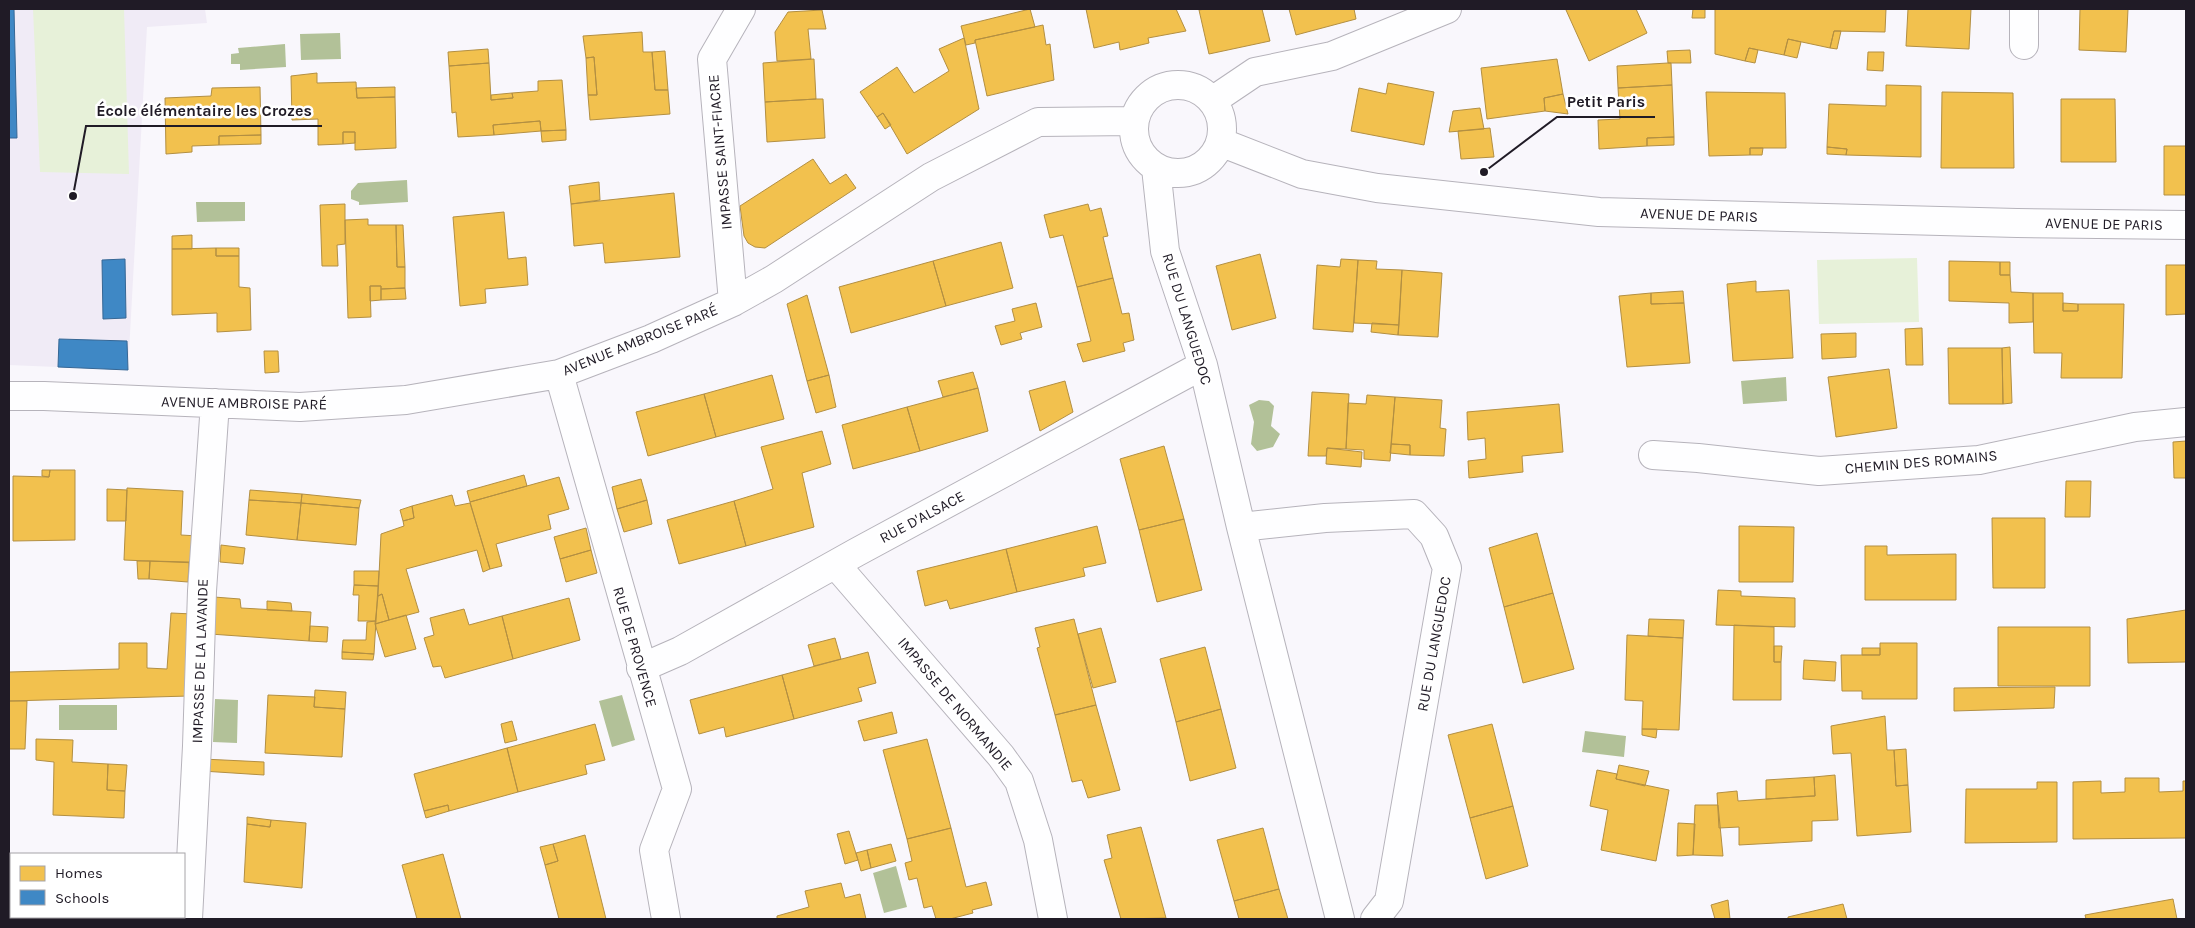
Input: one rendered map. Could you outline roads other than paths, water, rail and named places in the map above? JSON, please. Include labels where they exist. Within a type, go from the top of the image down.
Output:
[{"type":"street","name":"IMPASSE SAINT-FIACRE","points":[[733,302],[712,59],[741,9]]},
{"type":"street","points":[[1212,102],[1255,72],[1332,56],[1448,9]]},
{"type":"street","points":[[2024,9],[2024,45]]},
{"type":"street","points":[[1174,85],[1189,86],[1202,92],[1212,102],[1219,114],[1222,128],[1220,142],[1215,154],[1206,164],[1195,170],[1169,173],[1156,168],[1145,160],[1138,148],[1134,135],[1134,121],[1138,108],[1147,96],[1159,88],[1174,85]]},
{"type":"street","name":"AVENUE AMBROISE PARÉ","points":[[9,396],[300,406],[406,400],[559,374],[651,339],[733,302],[774,279],[930,177],[1038,122],[1134,121]]},
{"type":"street","name":"AVENUE DE PARIS","points":[[1220,142],[1302,174],[1377,188],[1599,212],[2017,223],[2186,225]]},
{"type":"street","name":"RUE DU LANGUEDOC","points":[[1156,168],[1165,251],[1203,366],[1241,527],[1340,919]]},
{"type":"street","name":"RUE D'ALSACE","points":[[641,668],[680,651],[836,564],[1203,366]]},
{"type":"street","name":"RUE DE PROVENCE","points":[[559,374],[641,668],[677,789],[654,850],[666,919]]},
{"type":"street","name":"IMPASSE DE LA LAVANDE","points":[[188,919],[197,746],[202,591],[215,403]]},
{"type":"street","name":"CHEMIN DES ROMAINS","points":[[1653,455],[1819,470],[1979,460],[2135,427],[2186,422]]},
{"type":"street","name":"RUE DU LANGUEDOC","points":[[1241,527],[1325,518],[1414,514],[1434,536],[1447,568],[1389,901],[1375,919]]},
{"type":"street","name":"IMPASSE DE NORMANDIE","points":[[836,564],[1001,756],[1019,781],[1038,840],[1053,919]]},
{"type":"place","name":"Petit Paris","points":[[1484,172]]},
{"type":"place","name":"École élémentaire les Crozes","points":[[73,196]]}]
